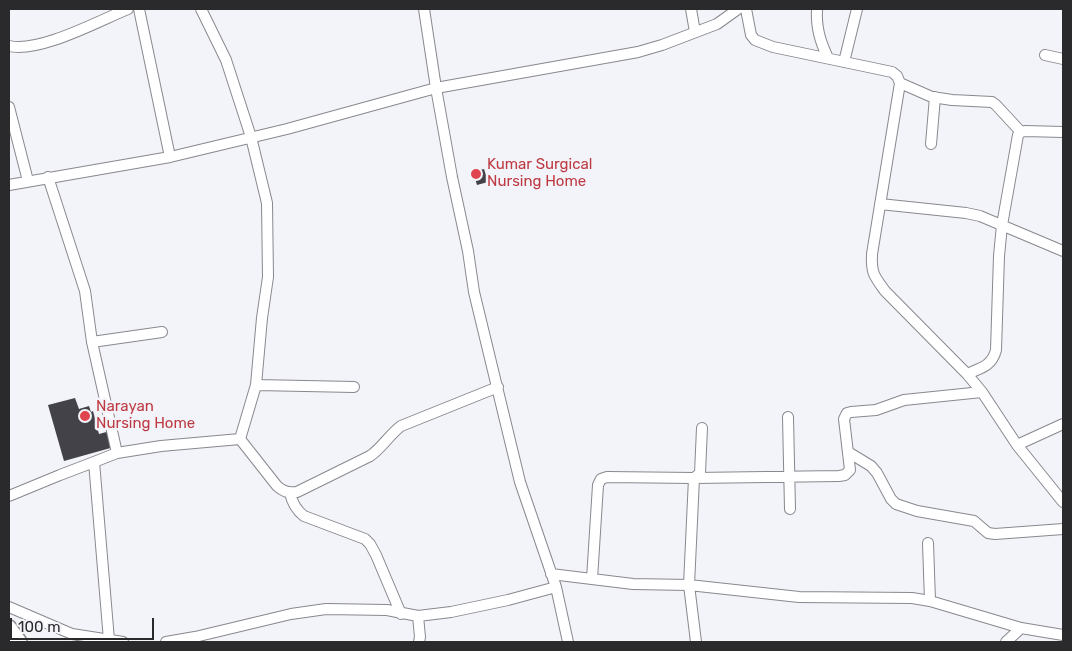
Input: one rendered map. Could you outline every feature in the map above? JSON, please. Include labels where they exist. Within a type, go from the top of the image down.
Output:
[{"type":"street","points":[[9,46],[30,46],[58,39],[128,9]]},
{"type":"street","points":[[139,9],[170,157]]},
{"type":"street","points":[[201,9],[226,60],[252,137],[267,203],[268,277],[256,385],[240,438]]},
{"type":"street","points":[[424,9],[436,88],[468,251],[474,292],[520,482],[556,587],[568,642]]},
{"type":"street","points":[[691,9],[695,32]]},
{"type":"street","points":[[9,185],[170,157],[288,129],[436,88],[638,52],[717,24],[738,9]]},
{"type":"street","points":[[746,9],[751,35],[755,40],[773,47],[892,72],[897,76],[900,83],[872,254],[874,276],[885,292],[967,374],[982,392],[1017,445],[1063,502]]},
{"type":"street","points":[[817,9],[816,22],[819,36],[828,58]]},
{"type":"street","points":[[844,62],[857,9]]},
{"type":"street","points":[[1045,55],[1063,59]]},
{"type":"street","points":[[900,83],[935,97],[952,100],[992,102],[1021,132]]},
{"type":"street","points":[[931,144],[935,97]]},
{"type":"street","points":[[9,107],[28,181]]},
{"type":"street","points":[[967,374],[990,362],[996,350],[999,256],[1002,225],[1018,136],[1025,130],[1063,132]]},
{"type":"street","points":[[48,178],[85,291],[92,342],[117,453]]},
{"type":"street","points":[[880,204],[980,216],[1063,251]]},
{"type":"street","points":[[92,342],[162,332]]},
{"type":"street","points":[[256,385],[354,387]]},
{"type":"street","points":[[240,438],[277,486],[283,491],[297,492],[370,456],[401,426],[498,387]]},
{"type":"street","points":[[592,579],[598,485],[601,479],[607,477],[694,478],[845,475],[850,470],[844,419],[847,414],[876,410],[904,400],[982,392]]},
{"type":"street","points":[[788,418],[790,509]]},
{"type":"street","points":[[1017,445],[1063,424]]},
{"type":"street","points":[[696,642],[689,586],[694,478],[700,473],[702,428]]},
{"type":"street","points":[[9,496],[60,474],[117,453],[161,446],[240,438]]},
{"type":"street","points":[[848,452],[871,466],[877,472],[891,499],[896,504],[917,511],[974,521],[988,533],[1063,529]]},
{"type":"street","points":[[94,462],[110,640]]},
{"type":"street","points":[[290,493],[292,502],[304,516],[366,539],[376,554],[401,614]]},
{"type":"street","points":[[928,544],[930,601]]},
{"type":"street","points":[[551,574],[634,584],[689,586],[799,597],[912,598],[930,601],[1021,628],[1063,635]]},
{"type":"street","points":[[166,642],[292,614],[326,610],[386,610],[418,616],[451,612],[508,600],[556,587]]},
{"type":"street","points":[[9,607],[72,634],[121,642]]},
{"type":"street","points":[[418,616],[419,642]]},
{"type":"street","points":[[1006,642],[1021,628]]},
{"type":"building","points":[[484,169],[488,182],[477,185],[473,172]]},
{"type":"building","points":[[75,398],[79,409],[89,406],[91,412],[93,411],[99,434],[110,431],[114,447],[64,461],[48,405]]},
{"type":"place","name":"Kumar Surgical Nursing Home","points":[[476,174]]},
{"type":"place","name":"Narayan Nursing Home","points":[[85,416]]}]
